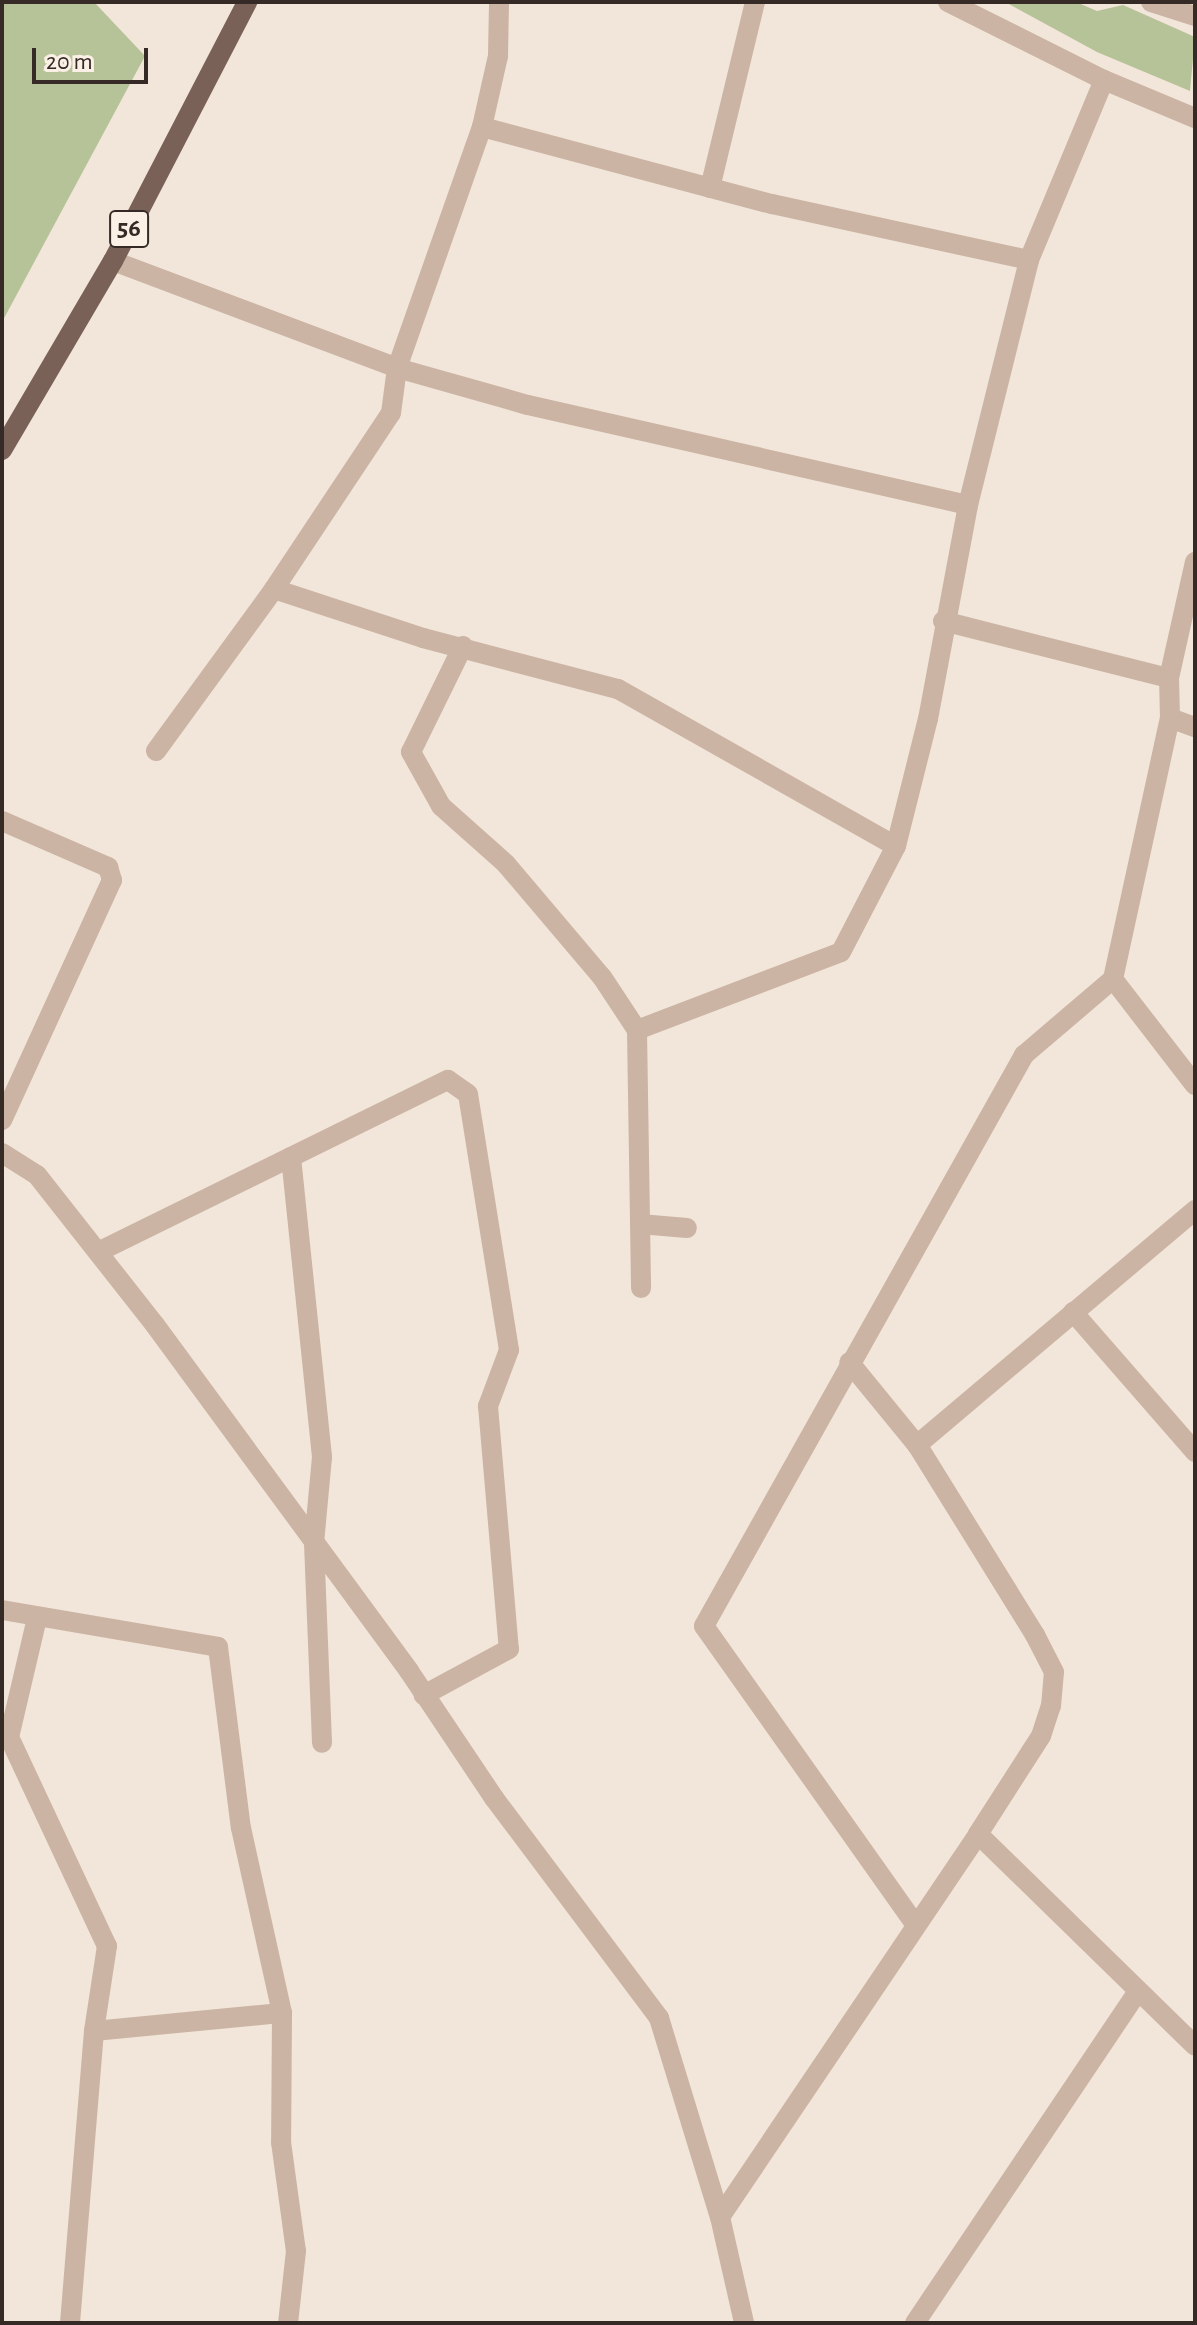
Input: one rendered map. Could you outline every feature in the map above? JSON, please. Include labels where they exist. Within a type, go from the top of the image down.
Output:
[{"type":"main road","name":"56","points":[[2,450],[113,261],[247,2]]},
{"type":"street","points":[[156,751],[274,589],[391,413],[397,368],[482,127],[498,56],[499,2]]},
{"type":"street","points":[[710,188],[755,2]]},
{"type":"street","points":[[948,2],[1104,80],[1195,118]]},
{"type":"street","points":[[1151,2],[1195,16]]},
{"type":"street","points":[[637,1030],[841,952],[896,846],[928,719],[943,621],[968,505],[1029,260],[1104,80]]},
{"type":"street","points":[[482,127],[710,188],[1029,260]]},
{"type":"street","points":[[113,261],[397,368],[528,405],[968,505]]},
{"type":"street","points":[[915,1924],[704,1626],[849,1362],[1024,1055],[1113,979],[1170,718],[1169,678],[1195,562]]},
{"type":"street","points":[[274,589],[618,689],[896,846]]},
{"type":"street","points":[[943,621],[1169,678]]},
{"type":"street","points":[[463,646],[411,752],[441,806],[506,864],[602,977],[637,1030],[641,1288]]},
{"type":"street","points":[[1170,718],[1195,727]]},
{"type":"street","points":[[2,821],[108,867],[112,880],[2,1120]]},
{"type":"street","points":[[1113,979],[1195,1085]]},
{"type":"street","points":[[98,1252],[448,1080],[468,1094],[509,1350],[488,1406],[509,1649],[424,1695]]},
{"type":"street","points":[[2,1153],[37,1175],[98,1252],[314,1543],[494,1798],[659,2018],[720,2217],[744,2323]]},
{"type":"street","points":[[291,1157],[322,1457],[314,1543],[322,1743]]},
{"type":"street","points":[[917,1445],[1195,1210]]},
{"type":"street","points":[[640,1224],[687,1228]]},
{"type":"street","points":[[1073,1312],[1195,1452]]},
{"type":"street","points":[[720,2217],[978,1834],[1041,1736],[1051,1706],[1054,1672],[917,1445],[849,1362]]},
{"type":"street","points":[[2,1610],[218,1647],[241,1828],[282,2013],[281,2142],[296,2251],[288,2323]]},
{"type":"street","points":[[37,1618],[9,1737],[107,1946],[94,2031],[70,2323]]},
{"type":"street","points":[[978,1834],[1195,2046]]},
{"type":"street","points":[[915,2323],[1138,1991]]},
{"type":"street","points":[[94,2031],[282,2013]]},
{"type":"green space","points":[[2,2],[94,2],[145,56],[2,322]]},
{"type":"green space","points":[[1005,2],[1076,2],[1097,11],[1123,5],[1195,37],[1190,91],[1097,52]]}]
